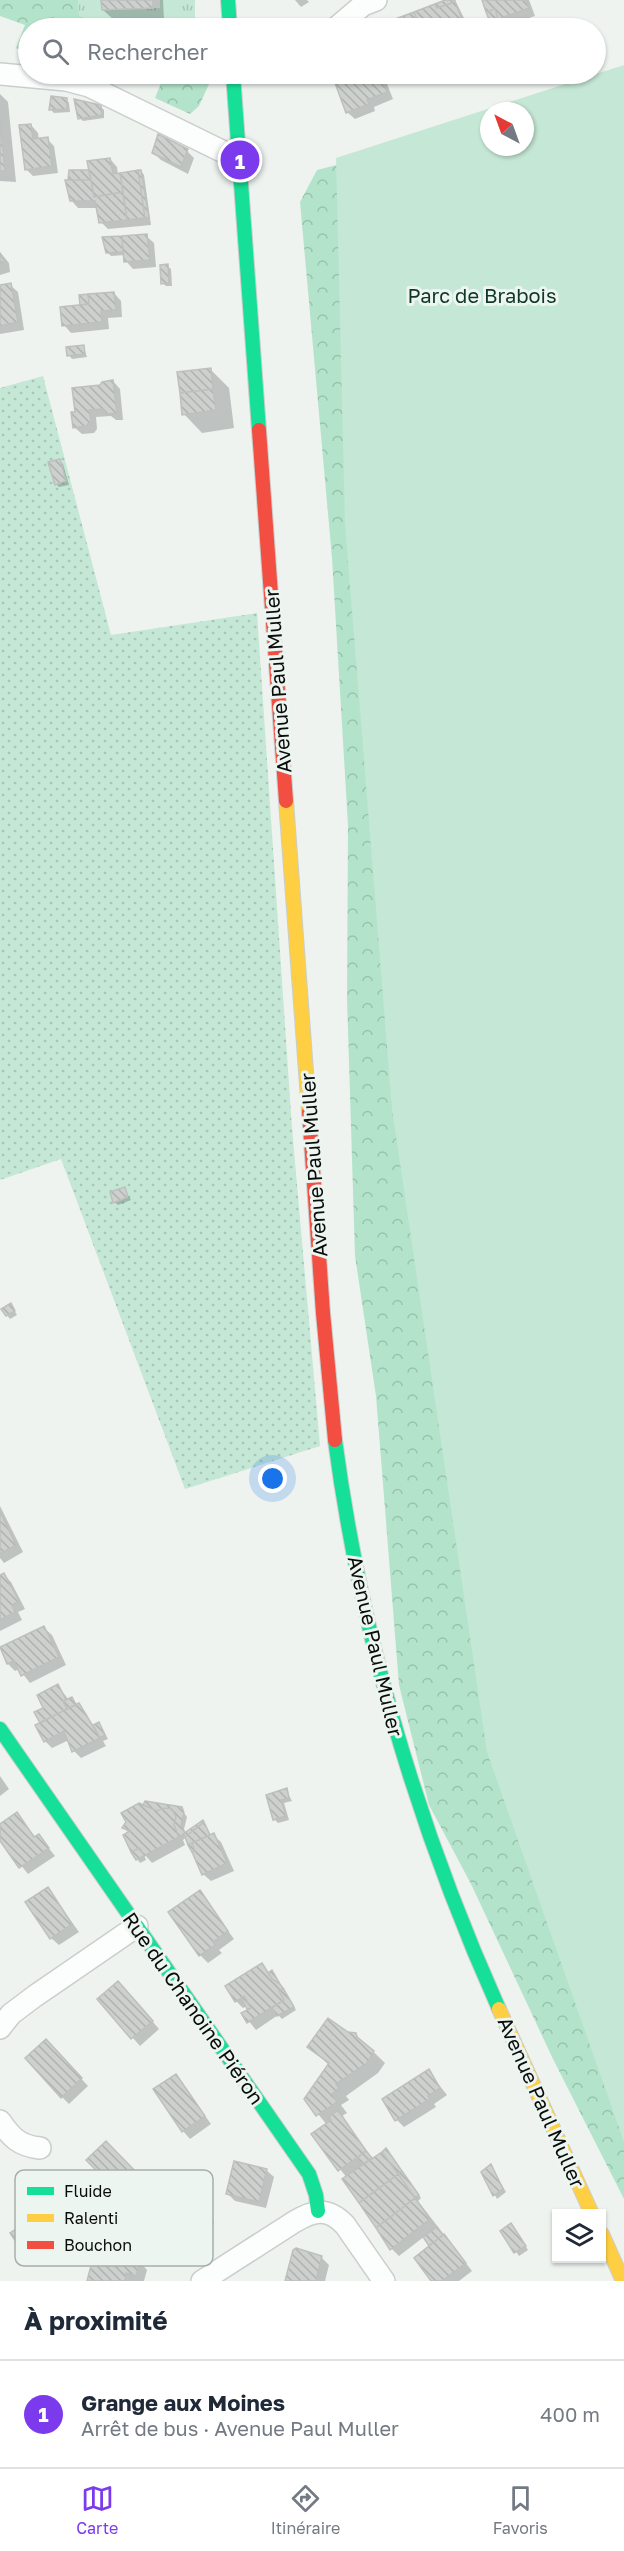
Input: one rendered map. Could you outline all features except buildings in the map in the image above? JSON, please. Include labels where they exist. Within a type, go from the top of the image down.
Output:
[{"type":"main road","points":[[228,0],[229,18]]},
{"type":"main road","name":"Avenue Paul Muller","points":[[234,84],[330,1404],[345,1509],[372,1641],[401,1750],[427,1831],[462,1923],[590,2209]]},
{"type":"main road","name":"Rue du Chanoine Piéron","points":[[0,1729],[309,2174],[316,2195],[318,2211]]},
{"type":"main road","points":[[606,2243],[623,2281]]},
{"type":"street","points":[[348,18],[363,5],[376,0]]},
{"type":"street","points":[[0,74],[18,76]]},
{"type":"street","points":[[81,84],[240,160]]},
{"type":"street","points":[[0,2028],[11,2014],[35,1996],[137,1926]]},
{"type":"street","points":[[0,2121],[15,2140],[26,2146],[40,2148]]},
{"type":"street","points":[[202,2281],[294,2222],[318,2211],[332,2214],[345,2225],[384,2281]]},
{"type":"green space","points":[[0,0],[78,0],[79,15],[83,18],[18,18],[18,22],[0,16]]},
{"type":"green space","points":[[78,0],[101,0],[102,10],[160,8],[160,0],[195,0],[195,18],[83,18],[79,15]]},
{"type":"green space","name":"Parc de Brabois","points":[[624,65],[624,2142],[487,1752],[392,1109],[345,523],[336,158],[480,112],[480,156],[534,156],[534,102],[509,102],[565,84],[606,84],[606,71]]},
{"type":"green space","points":[[161,84],[209,84],[199,106],[190,114],[155,98]]},
{"type":"green space","name":"Parc de Brabois","points":[[387,152],[624,934],[624,2199],[553,2059],[471,1884],[429,1805],[399,1685],[376,1396],[355,1256],[347,998],[348,825],[332,558],[300,202],[317,170]]},
{"type":"green space","points":[[43,376],[111,635],[257,613],[292,1128],[320,1446],[185,1489],[61,1159],[0,1180],[0,388]]},
{"type":"traffic: fast","points":[[228,0],[229,18]]},
{"type":"traffic: fast","points":[[234,84],[259,430]]},
{"type":"traffic: fast","points":[[335,1440],[360,1587],[396,1730],[443,1871],[499,2009]]},
{"type":"traffic: fast","points":[[0,1729],[309,2174],[316,2195],[318,2211]]},
{"type":"traffic: slow","points":[[286,801],[309,1112]]},
{"type":"traffic: slow","points":[[499,2009],[590,2209]]},
{"type":"traffic: slow","points":[[606,2243],[623,2281]]},
{"type":"traffic: jam","points":[[259,430],[286,801]]},
{"type":"traffic: jam","points":[[309,1112],[323,1313],[335,1440]]},
{"type":"place","name":"Grange aux Moines","points":[[240,160]]}]
